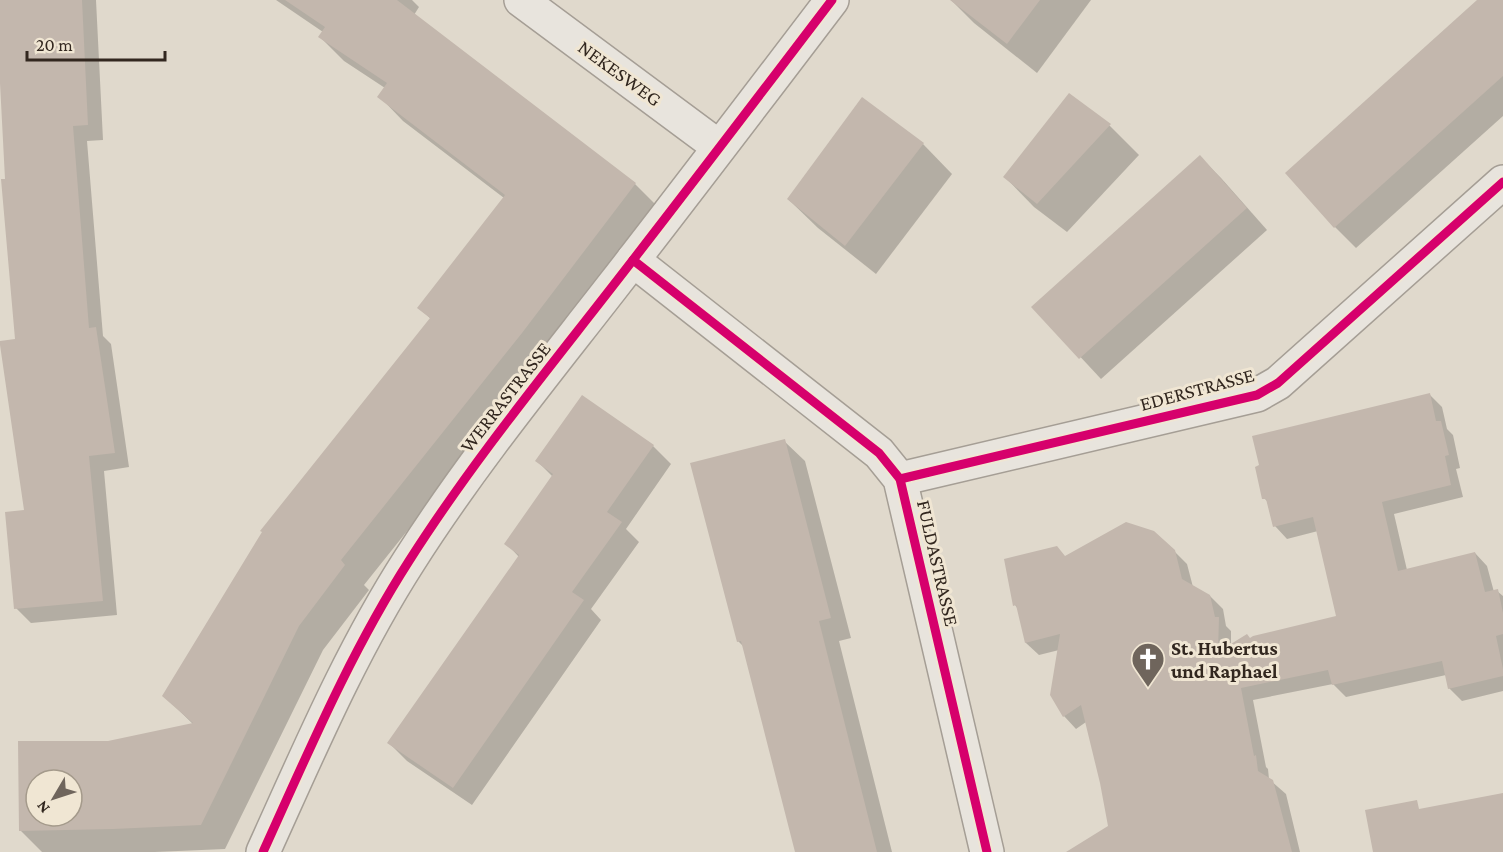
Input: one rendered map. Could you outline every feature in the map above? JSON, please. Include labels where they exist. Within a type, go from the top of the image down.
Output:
[{"type":"street","name":"NEKESWEG","points":[[521,0],[720,147]]},
{"type":"street","name":"WERRASTRASSE","points":[[263,852],[363,639],[409,562],[477,461],[832,0]]},
{"type":"street","name":"EDERSTRASSE","points":[[900,479],[1257,395],[1278,383],[1503,182]]},
{"type":"street","name":"FULDASTRASSE","points":[[633,260],[879,453],[900,479],[987,852]]},
{"type":"building","points":[[0,0],[82,0],[88,125],[73,126],[89,328],[96,327],[115,453],[89,456],[103,601],[14,609],[5,512],[24,510],[0,345],[0,341],[15,339],[1,179],[5,179],[0,83]]},
{"type":"building","points":[[285,0],[397,0],[636,183],[522,333],[341,560],[345,565],[299,626],[201,825],[19,831],[18,741],[108,741],[193,723],[162,696],[262,532],[260,531],[430,318],[417,308],[505,195],[377,97],[387,83],[318,37],[325,27]]},
{"type":"building","points":[[950,0],[1040,0],[1007,44]]},
{"type":"building","points":[[1477,0],[1503,0],[1503,76],[1334,228],[1285,173]]},
{"type":"building","points":[[1069,93],[1111,124],[1037,204],[1003,177]]},
{"type":"building","points":[[862,97],[924,143],[845,246],[787,199]]},
{"type":"building","points":[[1200,155],[1247,208],[1079,359],[1031,307]]},
{"type":"building","points":[[1430,393],[1436,421],[1441,421],[1449,455],[1445,456],[1451,485],[1382,502],[1398,571],[1475,552],[1485,592],[1498,589],[1503,613],[1503,634],[1496,636],[1503,676],[1448,689],[1442,661],[1332,685],[1328,670],[1241,688],[1258,771],[1273,780],[1292,852],[1066,852],[1108,826],[1100,783],[1081,705],[1063,717],[1050,695],[1060,634],[1025,643],[1016,605],[1013,606],[1004,559],[1057,546],[1065,556],[1126,522],[1154,531],[1175,550],[1182,579],[1210,595],[1215,617],[1219,617],[1218,652],[1247,634],[1250,638],[1336,616],[1313,517],[1273,527],[1266,499],[1262,499],[1255,467],[1259,465],[1252,436]]},
{"type":"building","points":[[582,395],[654,445],[607,512],[622,522],[572,592],[584,600],[453,788],[387,743],[519,555],[504,544],[553,474],[535,461]]},
{"type":"building","points":[[785,439],[831,618],[819,621],[877,852],[795,852],[741,641],[737,642],[690,463]]},
{"type":"building","points":[[1503,793],[1503,852],[1373,852],[1365,810],[1417,800],[1419,809]]},
{"type":"cycle path","points":[[263,852],[349,667],[388,596],[432,525],[507,422],[832,0]]},
{"type":"cycle path","points":[[900,479],[1257,395],[1278,383],[1503,182]]},
{"type":"cycle path","points":[[633,260],[879,453],[900,479],[987,852]]},
{"type":"place","name":"St. Hubertus und Raphael","points":[[1148,688]]}]
